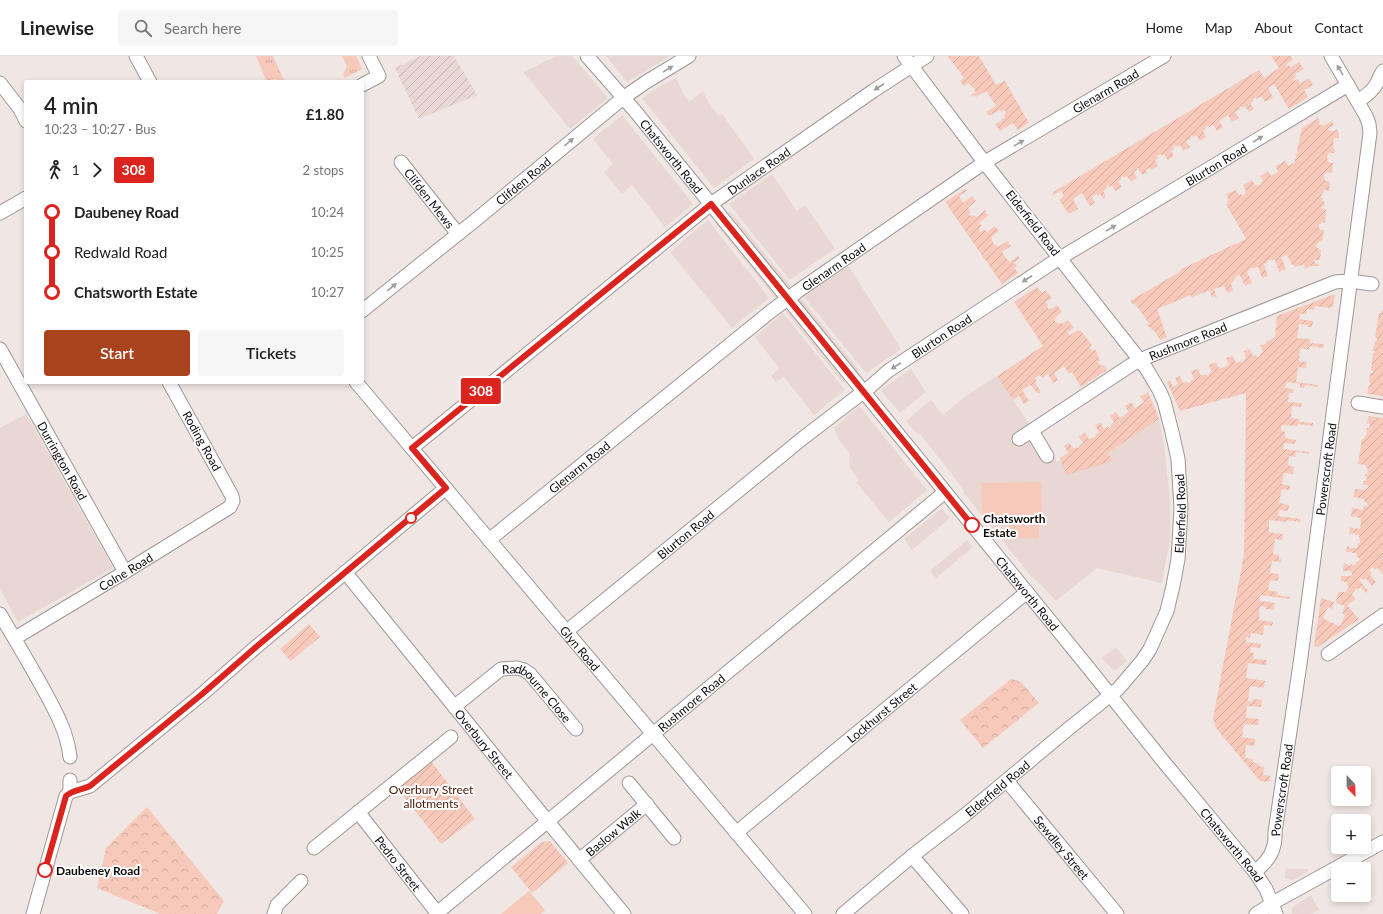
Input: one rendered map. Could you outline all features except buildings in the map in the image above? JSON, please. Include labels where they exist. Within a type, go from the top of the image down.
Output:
[{"type":"street","points":[[136,56],[149,80]]},
{"type":"street","points":[[364,84],[379,76],[369,56]]},
{"type":"street","name":"Chatsworth Road","points":[[587,56],[711,204],[1158,755],[1255,872],[1266,889],[1275,909]]},
{"type":"street","name":"Clifden Road","points":[[364,309],[623,98],[689,56]]},
{"type":"street","name":"Dunlace Road","points":[[412,448],[711,204],[908,61],[927,56]]},
{"type":"street","name":"Glenarm Road","points":[[489,540],[787,299],[985,162],[1164,56]]},
{"type":"street","name":"Powerscroft Road","points":[[1255,872],[1270,858],[1275,847],[1275,832],[1302,648],[1370,133],[1369,124],[1358,101],[1331,56]]},
{"type":"street","name":"Elderfield Road","points":[[843,914],[912,856],[1007,781],[1122,685],[1150,649],[1167,611],[1178,559],[1181,508],[1178,459],[1164,401],[1159,390],[1146,368],[908,61]]},
{"type":"street","points":[[1358,101],[1370,93],[1375,87],[1383,71]]},
{"type":"street","points":[[0,83],[20,109],[24,117]]},
{"type":"street","name":"Blurton Road","points":[[567,631],[803,438],[864,392],[888,371],[1060,258],[1348,85]]},
{"type":"street","name":"Clifden Mews","points":[[401,162],[458,234]]},
{"type":"street","points":[[0,213],[24,199]]},
{"type":"street","name":"Rushmore Road","points":[[1019,439],[1140,361],[1335,282],[1350,281],[1372,284]]},
{"type":"street","name":"Durrington Road","points":[[0,349],[125,572]]},
{"type":"street","name":"Roding Road","points":[[170,384],[232,496],[233,501]]},
{"type":"street","name":"Glyn Road","points":[[358,384],[805,914]]},
{"type":"street","points":[[1358,404],[1383,407]]},
{"type":"street","points":[[1032,431],[1047,456]]},
{"type":"street","points":[[33,914],[64,799],[70,786],[81,790],[90,786],[201,695],[446,488]]},
{"type":"street","name":"Rushmore Road","points":[[438,913],[945,492]]},
{"type":"street","name":"Colne Road","points":[[15,638],[230,507],[233,501]]},
{"type":"street","name":"Overbury Street","points":[[345,572],[624,914]]},
{"type":"street","name":"Lockhurst Street","points":[[736,833],[1026,592]]},
{"type":"street","points":[[0,614],[15,638],[64,729],[69,743],[70,757]]},
{"type":"street","points":[[1328,654],[1383,615]]},
{"type":"street","name":"Radbourne Close","points":[[455,706],[501,669],[517,668],[530,674],[576,729]]},
{"type":"street","points":[[314,848],[451,737]]},
{"type":"street","name":"Sewdley Street","points":[[1007,781],[1117,914]]},
{"type":"street","name":"Baslow Walk","points":[[629,783],[674,838]]},
{"type":"street","name":"Baslow Walk","points":[[579,860],[646,804]]},
{"type":"street","name":"Pedro Street","points":[[358,812],[438,913]]},
{"type":"street","points":[[1256,914],[1275,909],[1300,888],[1383,842]]},
{"type":"street","points":[[912,856],[962,914]]},
{"type":"street","points":[[274,914],[277,905],[302,881]]},
{"type":"shaded area","points":[[420,56],[454,56],[477,95],[419,119],[395,68]]},
{"type":"shaded area","points":[[557,56],[572,56],[608,98],[570,129],[523,72]]},
{"type":"shaded area","points":[[606,56],[670,56],[627,82]]},
{"type":"shaded area","points":[[676,78],[689,102],[703,91],[712,109],[713,108],[718,116],[722,114],[754,159],[714,188],[642,98]]},
{"type":"shaded area","points":[[622,115],[693,204],[665,227],[632,185],[622,194],[604,172],[613,164],[593,139]]},
{"type":"shaded area","points":[[772,174],[797,211],[805,205],[835,249],[791,279],[789,279],[729,204]]},
{"type":"shaded area","points":[[730,211],[859,370],[843,383],[715,223]]},
{"type":"shaded area","points":[[708,220],[769,298],[732,328],[670,252]]},
{"type":"shaded area","points":[[848,266],[901,349],[866,373],[804,297]]},
{"type":"shaded area","points":[[783,313],[845,390],[814,415],[784,377],[776,382],[771,376],[779,368],[755,337]]},
{"type":"shaded area","points":[[911,369],[926,392],[900,413],[881,390]]},
{"type":"shaded area","points":[[997,376],[1028,422],[1029,426],[1025,441],[1032,442],[1043,459],[1054,455],[1057,462],[1061,460],[1066,474],[1108,453],[1159,419],[1164,444],[1170,502],[1170,538],[1162,583],[1097,568],[1056,601],[1030,575],[963,492],[964,491],[951,473],[920,434],[918,435],[906,421],[931,400],[943,415],[966,396]]},
{"type":"shaded area","points":[[859,406],[927,490],[889,522],[856,482],[859,480],[850,468],[849,453],[839,440],[834,428]]},
{"type":"shaded area","points":[[26,414],[113,568],[18,622],[0,589],[0,428]]},
{"type":"shaded area","points":[[941,509],[950,518],[912,550],[904,539]]},
{"type":"shaded area","points":[[967,540],[973,547],[936,578],[930,571]]},
{"type":"shaded area","points":[[1116,647],[1127,661],[1115,670],[1112,669],[1102,658]]},
{"type":"shaded area","points":[[1286,868],[1308,869],[1308,871],[1293,880],[1285,879]]},
{"type":"shaded area","points":[[1311,895],[1319,910],[1311,914],[1292,914],[1292,908]]},
{"type":"green space","points":[[256,56],[273,56],[284,80],[266,80]]},
{"type":"green space","points":[[342,56],[356,56],[362,69],[345,78],[343,75],[347,66]]},
{"type":"green space","points":[[979,56],[996,85],[1005,81],[1029,123],[1018,130],[1013,123],[1000,131],[995,124],[1005,118],[1005,110],[1001,112],[1000,110],[989,116],[986,112],[996,106],[986,91],[976,97],[974,95],[972,97],[971,95],[976,92],[974,90],[975,89],[968,83],[964,86],[960,81],[964,78],[961,72],[948,57]]},
{"type":"green space","points":[[1271,56],[1291,56],[1293,60],[1286,64],[1290,67],[1299,62],[1304,69],[1295,74],[1296,77],[1293,79],[1294,81],[1298,79],[1300,84],[1309,78],[1313,85],[1304,90],[1308,97],[1289,109],[1274,84],[1268,88],[1273,97],[1265,102],[1261,96],[1257,99],[1256,97],[1253,99],[1254,101],[1250,103],[1254,109],[1249,112],[1245,106],[1242,108],[1241,106],[1239,107],[1240,109],[1235,112],[1239,118],[1232,122],[1228,115],[1219,121],[1223,127],[1217,131],[1213,125],[1205,127],[1206,129],[1203,131],[1206,137],[1200,141],[1196,135],[1193,137],[1192,135],[1190,136],[1191,138],[1186,141],[1190,147],[1183,151],[1180,145],[1176,147],[1175,145],[1173,147],[1174,149],[1171,151],[1174,156],[1168,160],[1164,154],[1162,156],[1161,154],[1157,156],[1158,158],[1155,160],[1158,166],[1151,170],[1149,168],[1146,170],[1147,173],[1142,175],[1137,168],[1134,172],[1137,178],[1131,182],[1127,176],[1124,178],[1123,176],[1118,182],[1122,187],[1115,191],[1112,185],[1109,187],[1108,185],[1103,191],[1106,197],[1103,199],[1100,194],[1098,196],[1097,194],[1093,196],[1091,195],[1095,203],[1090,206],[1082,193],[1073,199],[1078,209],[1069,214],[1059,200],[1064,196],[1061,191],[1052,196],[1051,195],[1054,194],[1053,192],[1259,70],[1264,78],[1279,68]]},
{"type":"green space","points":[[1318,118],[1320,126],[1332,121],[1334,125],[1328,129],[1329,131],[1331,130],[1333,132],[1337,129],[1339,133],[1339,138],[1334,138],[1334,153],[1329,153],[1327,157],[1328,162],[1333,163],[1332,173],[1327,172],[1324,174],[1325,181],[1330,182],[1329,191],[1324,190],[1321,198],[1323,198],[1322,201],[1325,202],[1324,206],[1321,208],[1326,210],[1325,223],[1321,222],[1321,224],[1319,224],[1320,230],[1324,230],[1322,242],[1319,241],[1316,247],[1321,250],[1320,260],[1314,261],[1315,264],[1319,264],[1319,266],[1309,266],[1305,269],[1304,264],[1295,267],[1292,265],[1287,255],[1281,257],[1286,269],[1279,272],[1275,260],[1268,260],[1268,262],[1264,264],[1268,276],[1262,278],[1258,267],[1250,269],[1247,271],[1252,283],[1245,286],[1240,275],[1235,277],[1236,278],[1234,281],[1231,283],[1233,291],[1227,293],[1224,286],[1214,289],[1217,297],[1215,298],[1215,296],[1212,297],[1210,290],[1192,297],[1191,295],[1157,309],[1167,337],[1160,340],[1154,330],[1153,331],[1147,325],[1149,323],[1134,303],[1132,304],[1130,301],[1181,271],[1181,269],[1246,239],[1226,204],[1229,200],[1226,194],[1236,190],[1239,195],[1241,194],[1243,197],[1246,191],[1243,185],[1252,180],[1255,185],[1258,186],[1262,184],[1261,182],[1263,181],[1260,176],[1268,171],[1271,176],[1278,172],[1276,166],[1285,161],[1289,166],[1295,162],[1294,159],[1297,157],[1295,154],[1298,153],[1297,150],[1302,128]]},
{"type":"green space","points":[[965,189],[967,191],[959,196],[963,203],[972,196],[976,201],[968,208],[971,213],[969,214],[970,216],[974,215],[976,218],[985,210],[985,213],[989,215],[979,223],[982,226],[979,228],[979,231],[981,232],[984,229],[987,232],[995,226],[999,231],[991,237],[994,245],[995,244],[998,247],[1007,241],[1011,246],[1002,252],[1005,257],[1010,262],[1018,256],[1020,258],[1013,263],[1017,266],[1014,268],[1018,273],[1002,284],[945,202]]},
{"type":"green space","points":[[1037,287],[1042,293],[1046,290],[1052,298],[1046,302],[1048,309],[1051,309],[1057,305],[1062,312],[1054,319],[1056,323],[1057,322],[1059,324],[1061,322],[1062,324],[1068,320],[1074,328],[1068,332],[1069,336],[1080,330],[1092,345],[1089,347],[1092,351],[1095,349],[1098,354],[1097,355],[1100,360],[1098,362],[1107,370],[1081,387],[1072,372],[1069,374],[1064,366],[1054,373],[1058,380],[1053,383],[1048,374],[1042,378],[1040,375],[1035,378],[1037,381],[1035,383],[1041,392],[1038,394],[1031,385],[1022,390],[1029,401],[1024,404],[1019,396],[1013,400],[997,376],[1043,346],[1014,302]]},
{"type":"green space","points":[[1335,294],[1333,306],[1329,308],[1315,306],[1314,310],[1307,309],[1307,314],[1300,314],[1299,319],[1313,321],[1312,327],[1299,324],[1297,338],[1310,339],[1310,343],[1324,344],[1323,348],[1310,346],[1309,350],[1300,348],[1299,361],[1307,362],[1306,368],[1298,367],[1296,382],[1318,385],[1318,387],[1305,385],[1304,388],[1300,388],[1300,384],[1287,382],[1285,388],[1294,389],[1293,393],[1289,393],[1288,402],[1302,403],[1301,407],[1292,406],[1291,418],[1299,419],[1299,422],[1313,423],[1313,426],[1298,424],[1298,426],[1281,425],[1281,431],[1285,432],[1285,438],[1296,440],[1295,444],[1284,443],[1283,449],[1309,452],[1309,454],[1296,452],[1295,457],[1289,456],[1288,465],[1294,467],[1293,474],[1284,473],[1282,484],[1290,486],[1290,490],[1282,489],[1279,503],[1289,505],[1288,511],[1279,510],[1278,516],[1301,519],[1300,522],[1269,520],[1269,532],[1283,534],[1282,540],[1275,539],[1273,554],[1279,555],[1281,562],[1272,561],[1270,573],[1279,574],[1278,581],[1270,580],[1268,590],[1278,592],[1277,595],[1290,597],[1290,599],[1260,595],[1260,601],[1275,603],[1274,610],[1266,609],[1266,607],[1260,606],[1259,620],[1273,622],[1272,626],[1264,625],[1263,635],[1251,633],[1250,638],[1246,637],[1246,642],[1261,644],[1260,648],[1251,647],[1250,652],[1254,653],[1253,659],[1267,660],[1266,665],[1248,663],[1246,678],[1265,681],[1264,688],[1250,686],[1248,701],[1252,702],[1253,699],[1262,700],[1261,707],[1247,706],[1246,718],[1259,719],[1258,725],[1244,724],[1242,737],[1255,739],[1254,746],[1246,745],[1245,758],[1253,759],[1253,762],[1264,767],[1263,775],[1270,776],[1269,782],[1260,781],[1216,728],[1213,718],[1244,555],[1246,393],[1180,411],[1167,382],[1170,380],[1173,387],[1178,384],[1175,378],[1180,376],[1183,383],[1187,381],[1188,383],[1191,382],[1191,380],[1194,379],[1191,371],[1198,369],[1201,376],[1206,374],[1207,376],[1212,372],[1209,365],[1216,362],[1219,369],[1229,365],[1226,358],[1233,356],[1236,363],[1241,361],[1242,363],[1244,362],[1243,360],[1246,359],[1244,351],[1250,349],[1253,356],[1260,356],[1263,352],[1260,345],[1266,344],[1266,342],[1275,337],[1277,316]]},
{"type":"green space","points":[[1382,310],[1383,396],[1367,394],[1369,385],[1371,385],[1369,382],[1370,373],[1373,373],[1371,370],[1373,353],[1375,353],[1375,351],[1373,350],[1375,341],[1377,341],[1377,338],[1375,338],[1379,313],[1381,313]]},
{"type":"green space","points":[[1147,390],[1159,419],[1108,453],[1112,461],[1066,475],[1060,458],[1068,453],[1064,446],[1069,443],[1074,449],[1080,447],[1079,446],[1083,443],[1079,437],[1085,432],[1089,439],[1094,438],[1099,432],[1095,426],[1100,422],[1104,429],[1108,426],[1109,428],[1114,422],[1110,416],[1116,412],[1120,418],[1123,416],[1125,417],[1124,415],[1129,412],[1125,406],[1131,402],[1135,408],[1144,402],[1140,396],[1147,393]]},
{"type":"green space","points":[[1369,416],[1383,418],[1383,574],[1377,568],[1375,570],[1373,567],[1369,570],[1372,573],[1370,575],[1376,582],[1372,586],[1366,579],[1359,579],[1368,591],[1366,593],[1361,587],[1358,589],[1357,588],[1352,594],[1356,599],[1347,605],[1359,619],[1318,647],[1314,646],[1321,598],[1334,602],[1332,609],[1328,607],[1323,617],[1339,626],[1341,625],[1345,615],[1342,613],[1345,606],[1336,603],[1337,595],[1338,592],[1346,592],[1349,586],[1347,585],[1347,582],[1341,581],[1341,576],[1351,576],[1352,574],[1351,571],[1343,571],[1344,563],[1350,566],[1351,564],[1355,565],[1360,558],[1356,557],[1357,553],[1352,553],[1350,551],[1346,552],[1347,546],[1349,546],[1349,548],[1357,548],[1358,543],[1360,543],[1359,535],[1355,535],[1355,533],[1349,534],[1350,527],[1360,529],[1361,518],[1357,518],[1357,516],[1351,517],[1352,508],[1363,510],[1363,507],[1367,506],[1368,504],[1364,501],[1364,499],[1354,497],[1355,489],[1365,490],[1368,488],[1368,485],[1363,485],[1364,481],[1366,481],[1367,477],[1365,474],[1367,474],[1368,469],[1366,468],[1366,465],[1358,464],[1362,439],[1366,436],[1367,428],[1369,428],[1370,424],[1367,423]]},
{"type":"green space","points":[[1041,482],[1042,515],[982,516],[981,483]]},
{"type":"green space","points":[[1007,521],[1039,521],[1039,538],[1007,539]]},
{"type":"green space","points":[[309,624],[320,637],[291,661],[280,649]]},
{"type":"green space","points":[[1011,679],[1021,682],[1039,703],[983,748],[960,720]]},
{"type":"green space","name":"Overbury Street allotments","points":[[431,761],[475,819],[441,844],[398,789]]},
{"type":"green space","points":[[147,807],[224,901],[217,914],[160,914],[97,888],[106,848]]},
{"type":"green space","points":[[550,841],[568,863],[532,893],[511,867],[542,842]]},
{"type":"green space","points":[[529,891],[545,910],[541,914],[501,914]]},
{"type":"bus line","name":"308","points":[[45,870],[64,799],[70,792],[81,790],[90,786],[201,695],[446,488],[412,448],[711,204],[972,525]]},
{"type":"place","name":"Chatsworth Estate","points":[[972,525]]},
{"type":"place","name":"Daubeney Road","points":[[45,870]]}]
